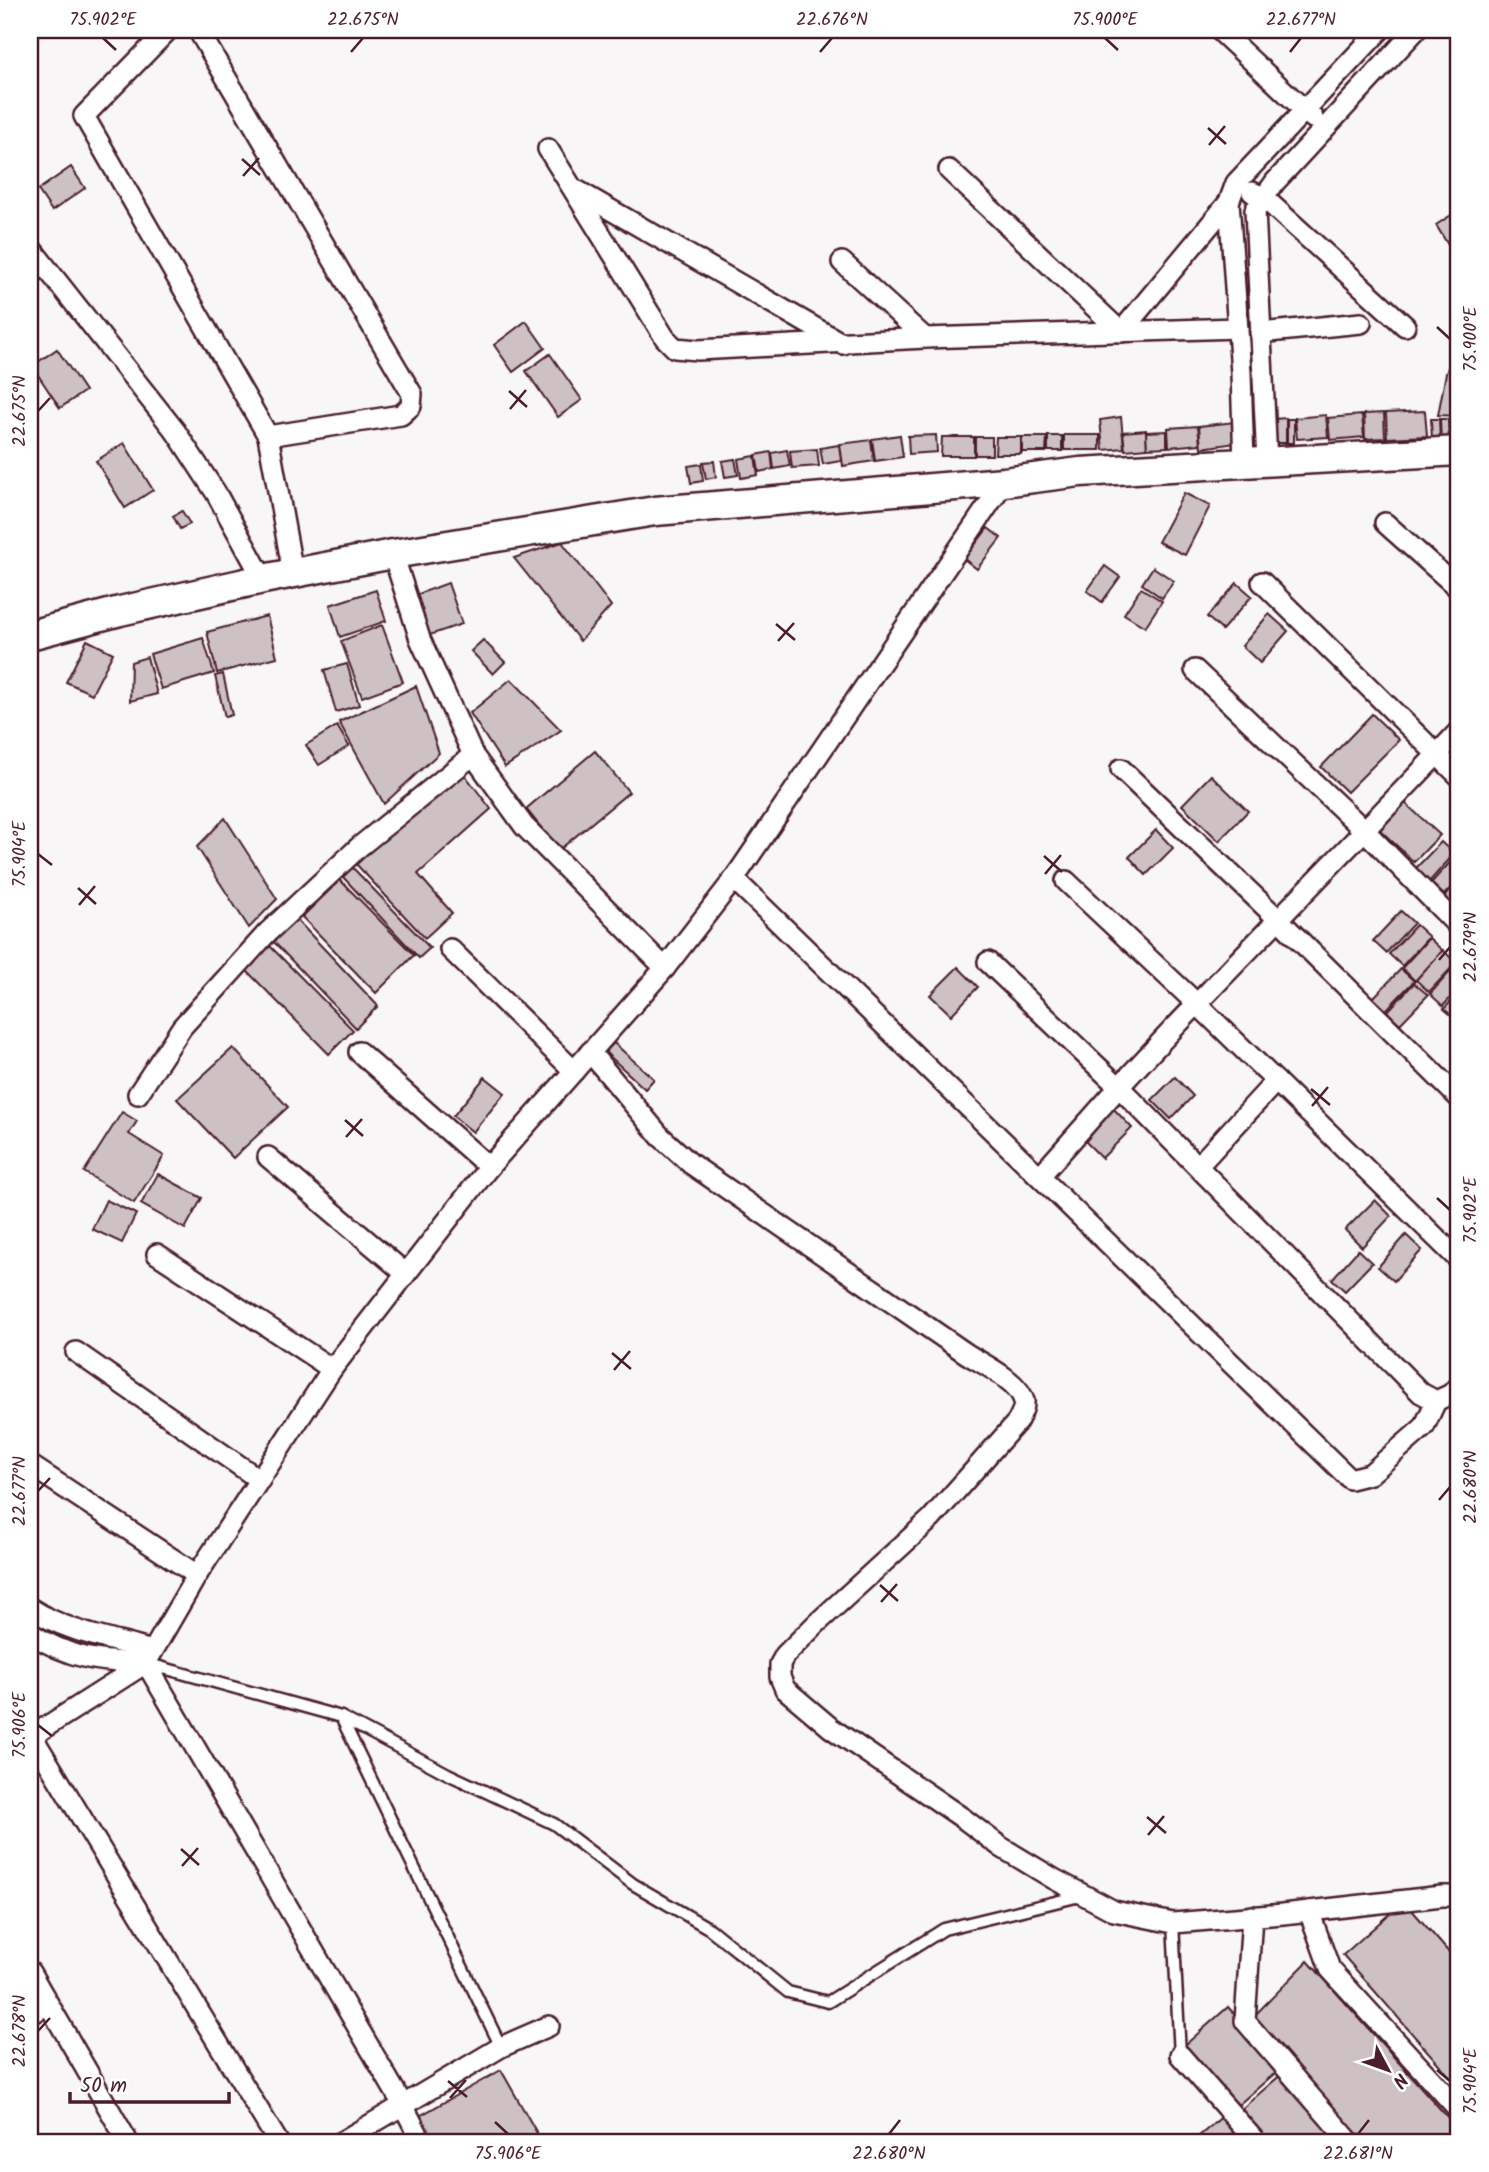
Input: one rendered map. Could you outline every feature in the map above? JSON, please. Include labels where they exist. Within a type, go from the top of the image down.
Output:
[{"type":"main road","points":[[30,635],[120,611],[293,573],[654,511],[1004,482],[1080,472],[1459,451]]},
{"type":"street","points":[[168,30],[84,117],[268,436],[293,573]]},
{"type":"street","points":[[198,30],[412,394],[411,406],[401,415],[268,436]]},
{"type":"street","points":[[1219,30],[1325,128]]},
{"type":"street","points":[[1121,332],[1232,193],[1380,30]]},
{"type":"street","points":[[1255,463],[1260,333],[1255,210],[1263,197],[1410,32]]},
{"type":"street","points":[[548,149],[665,338],[675,348],[698,350],[925,338],[1238,328]]},
{"type":"street","points":[[949,170],[1121,332]]},
{"type":"street","points":[[574,188],[843,344]]},
{"type":"street","points":[[1232,193],[1263,197],[1405,326]]},
{"type":"street","points":[[1232,193],[1238,328],[1255,463]]},
{"type":"street","points":[[30,247],[176,432],[216,493],[263,579]]},
{"type":"street","points":[[842,262],[925,338]]},
{"type":"street","points":[[1237,306],[1258,305]]},
{"type":"street","points":[[1260,333],[1361,323]]},
{"type":"street","points":[[278,2142],[31,1736],[149,1657],[197,1575],[332,1369],[489,1167],[665,968],[734,879],[1004,482]]},
{"type":"street","points":[[1385,523],[1459,589]]},
{"type":"street","points":[[393,554],[420,639],[473,755],[524,826],[665,968]]},
{"type":"street","points":[[1262,582],[1459,776]]},
{"type":"street","points":[[1195,670],[1364,830],[1459,927]]},
{"type":"street","points":[[1040,1176],[1196,1003],[1459,732]]},
{"type":"street","points":[[138,1094],[182,1027],[267,933],[359,847],[473,755]]},
{"type":"street","points":[[1121,769],[1459,1098]]},
{"type":"street","points":[[734,879],[1350,1479],[1370,1474],[1424,1427],[1436,1401],[1451,1394],[1459,1385]]},
{"type":"street","points":[[1066,881],[1196,1003],[1459,1260]]},
{"type":"street","points":[[450,949],[573,1071]]},
{"type":"street","points":[[988,962],[1119,1087],[1421,1393],[1436,1401]]},
{"type":"street","points":[[359,1052],[489,1167]]},
{"type":"street","points":[[590,1052],[660,1136],[691,1164],[1010,1381],[1024,1401],[1017,1422],[931,1519],[816,1624],[785,1656],[780,1664],[780,1677],[785,1689],[831,1728],[1001,1847],[1114,1911],[1173,1923],[1459,1896]]},
{"type":"street","points":[[1198,1166],[1276,1081]]},
{"type":"street","points":[[268,1157],[405,1273]]},
{"type":"street","points":[[157,1254],[332,1369]]},
{"type":"street","points":[[76,1352],[260,1480]]},
{"type":"street","points":[[30,1465],[197,1575]]},
{"type":"street","points":[[30,1608],[55,1622],[149,1657],[422,2142]]},
{"type":"street","points":[[30,1633],[51,1647],[103,1662],[149,1657]]},
{"type":"street","points":[[1309,1911],[1330,1969],[1459,2110]]},
{"type":"street","points":[[1252,1916],[1245,2021],[1350,2142]]},
{"type":"street","points":[[30,1972],[128,2142]]},
{"type":"street","points":[[30,2015],[48,2004]]},
{"type":"street","points":[[341,2142],[501,2047],[549,2026]]},
{"type":"street","points":[[1180,2055],[1256,2142]]},
{"type":"lane","points":[[149,1657],[341,1717],[448,1774],[554,1825],[633,1884],[710,1929],[788,1992],[828,2002],[944,1929],[1085,1895]]},
{"type":"lane","points":[[341,1717],[501,2047]]},
{"type":"lane","points":[[1173,1923],[1180,2055]]},
{"type":"building","points":[[71,167],[85,188],[52,211],[38,190]]},
{"type":"building","points":[[1453,214],[1459,225],[1459,263],[1436,225]]},
{"type":"building","points":[[526,321],[545,348],[513,372],[494,345]]},
{"type":"building","points":[[1459,339],[1459,416],[1438,415],[1446,373]]},
{"type":"building","points":[[57,349],[85,391],[60,408],[32,366]]},
{"type":"building","points":[[550,354],[582,400],[558,417],[526,371]]},
{"type":"building","points":[[1425,411],[1427,436],[1387,438],[1386,413]]},
{"type":"building","points":[[1384,413],[1385,438],[1365,439],[1364,414]]},
{"type":"building","points":[[1326,415],[1328,437],[1297,439],[1295,418]]},
{"type":"building","points":[[1362,415],[1364,437],[1330,440],[1328,418]]},
{"type":"building","points":[[1121,417],[1124,448],[1103,450],[1100,420]]},
{"type":"building","points":[[1286,418],[1286,443],[1274,443],[1274,419]]},
{"type":"building","points":[[1450,418],[1457,418],[1457,442],[1450,442]]},
{"type":"building","points":[[1287,419],[1294,419],[1294,443],[1287,443]]},
{"type":"building","points":[[1431,419],[1439,419],[1440,442],[1432,442]]},
{"type":"building","points":[[1440,419],[1448,419],[1449,442],[1441,443]]},
{"type":"building","points":[[1235,422],[1236,443],[1201,448],[1199,426]]},
{"type":"building","points":[[1198,426],[1200,444],[1169,447],[1168,428]]},
{"type":"building","points":[[1146,430],[1147,448],[1125,450],[1123,432]]},
{"type":"building","points":[[1167,431],[1167,447],[1147,448],[1146,432]]},
{"type":"building","points":[[900,435],[903,457],[875,461],[872,439]]},
{"type":"building","points":[[936,435],[937,452],[909,454],[908,436]]},
{"type":"building","points":[[1064,435],[1100,435],[1100,450],[1064,450]]},
{"type":"building","points":[[1048,436],[1062,436],[1062,451],[1048,451]]},
{"type":"building","points":[[942,437],[974,437],[974,456],[941,456]]},
{"type":"building","points":[[975,437],[992,437],[992,455],[975,455]]},
{"type":"building","points":[[996,437],[1021,437],[1021,454],[995,454]]},
{"type":"building","points":[[1022,437],[1047,437],[1046,452],[1022,452]]},
{"type":"building","points":[[871,440],[874,461],[843,466],[840,444]]},
{"type":"building","points":[[124,443],[153,490],[125,508],[96,461]]},
{"type":"building","points":[[839,445],[841,461],[823,464],[820,448]]},
{"type":"building","points":[[817,449],[819,466],[792,468],[790,451]]},
{"type":"building","points":[[787,450],[790,466],[774,469],[772,453]]},
{"type":"building","points":[[771,452],[773,469],[759,472],[756,455]]},
{"type":"building","points":[[755,456],[758,475],[741,478],[738,459]]},
{"type":"building","points":[[735,459],[738,475],[725,477],[722,461]]},
{"type":"building","points":[[714,461],[716,477],[706,479],[703,462]]},
{"type":"building","points":[[701,464],[703,481],[691,483],[688,466]]},
{"type":"building","points":[[1184,493],[1210,506],[1185,555],[1158,542]]},
{"type":"building","points":[[182,511],[190,524],[180,529],[173,516]]},
{"type":"building","points":[[988,528],[1001,538],[977,569],[964,559]]},
{"type":"building","points":[[562,542],[611,606],[580,641],[514,558]]},
{"type":"building","points":[[1105,566],[1120,577],[1102,602],[1087,591]]},
{"type":"building","points":[[1153,567],[1174,581],[1162,598],[1142,584]]},
{"type":"building","points":[[448,583],[462,624],[424,637],[410,597]]},
{"type":"building","points":[[1237,583],[1252,596],[1222,630],[1207,617]]},
{"type":"building","points":[[1141,588],[1162,601],[1145,627],[1124,614]]},
{"type":"building","points":[[376,590],[386,621],[340,637],[330,605]]},
{"type":"building","points":[[1269,614],[1288,631],[1260,663],[1242,646]]},
{"type":"building","points":[[267,616],[277,657],[217,673],[207,632]]},
{"type":"building","points":[[382,625],[403,682],[362,697],[341,641]]},
{"type":"building","points":[[203,638],[214,673],[161,689],[150,654]]},
{"type":"building","points":[[87,640],[113,653],[92,694],[66,682]]},
{"type":"building","points":[[483,640],[505,662],[493,674],[471,651]]},
{"type":"building","points":[[147,657],[157,694],[130,701],[131,662]]},
{"type":"building","points":[[347,664],[359,705],[336,712],[324,670]]},
{"type":"building","points":[[223,674],[232,715],[225,717],[215,676]]},
{"type":"building","points":[[511,679],[561,730],[505,767],[470,713]]},
{"type":"building","points":[[416,686],[439,753],[384,804],[339,722]]},
{"type":"building","points":[[1372,714],[1399,740],[1347,792],[1321,767]]},
{"type":"building","points":[[337,726],[349,746],[319,765],[306,745]]},
{"type":"building","points":[[595,751],[629,792],[559,850],[526,809]]},
{"type":"building","points":[[462,771],[491,809],[418,874],[452,913],[425,938],[356,864]]},
{"type":"building","points":[[1211,775],[1248,811],[1219,841],[1182,805]]},
{"type":"building","points":[[1405,803],[1440,835],[1414,862],[1380,830]]},
{"type":"building","points":[[225,818],[277,899],[249,928],[197,847]]},
{"type":"building","points":[[1156,830],[1173,848],[1146,875],[1129,857]]},
{"type":"building","points":[[1441,842],[1454,854],[1429,882],[1415,869]]},
{"type":"building","points":[[1455,857],[1459,861],[1459,879],[1444,895],[1431,883]]},
{"type":"building","points":[[352,867],[430,948],[419,958],[342,876]]},
{"type":"building","points":[[340,880],[414,955],[376,993],[302,917]]},
{"type":"building","points":[[1459,881],[1459,907],[1457,910],[1443,898]]},
{"type":"building","points":[[1401,911],[1414,923],[1386,953],[1373,941]]},
{"type":"building","points":[[295,918],[378,1006],[356,1028],[272,940]]},
{"type":"building","points":[[1416,925],[1429,937],[1402,966],[1389,954]]},
{"type":"building","points":[[1429,938],[1443,951],[1415,981],[1402,968]]},
{"type":"building","points":[[270,946],[353,1030],[329,1054],[246,970]]},
{"type":"building","points":[[1443,950],[1456,963],[1429,992],[1416,980]]},
{"type":"building","points":[[1457,964],[1459,989],[1443,1006],[1430,994]]},
{"type":"building","points":[[958,967],[978,987],[951,1015],[930,995]]},
{"type":"building","points":[[1401,969],[1414,981],[1386,1010],[1373,998]]},
{"type":"building","points":[[1414,983],[1428,995],[1400,1024],[1387,1012]]},
{"type":"building","points":[[1459,993],[1459,1019],[1458,1021],[1444,1009]]},
{"type":"building","points":[[614,1043],[654,1079],[645,1089],[605,1052]]},
{"type":"building","points":[[233,1048],[288,1107],[233,1158],[177,1099]]},
{"type":"building","points":[[485,1077],[505,1093],[473,1132],[453,1116]]},
{"type":"building","points":[[1175,1077],[1193,1096],[1171,1119],[1152,1100]]},
{"type":"building","points":[[1111,1106],[1132,1128],[1102,1158],[1080,1136]]},
{"type":"building","points":[[122,1112],[137,1121],[129,1134],[164,1156],[134,1203],[84,1172]]},
{"type":"building","points":[[158,1174],[202,1198],[185,1229],[141,1204]]},
{"type":"building","points":[[106,1200],[136,1214],[122,1243],[92,1229]]},
{"type":"building","points":[[1375,1200],[1391,1216],[1362,1247],[1345,1230]]},
{"type":"building","points":[[1406,1235],[1422,1250],[1394,1281],[1378,1267]]},
{"type":"building","points":[[1358,1250],[1372,1263],[1345,1291],[1332,1279]]},
{"type":"building","points":[[1404,1901],[1459,1964],[1459,2087],[1343,1955]]},
{"type":"building","points":[[1308,1961],[1459,2130],[1459,2142],[1364,2142],[1253,2017]]},
{"type":"building","points":[[1228,2007],[1281,2068],[1238,2105],[1185,2045]]},
{"type":"building","points":[[501,2070],[542,2142],[432,2142],[418,2117]]},
{"type":"building","points":[[1284,2072],[1338,2142],[1264,2142],[1238,2112]]},
{"type":"building","points":[[1224,2115],[1243,2142],[1192,2142]]}]
